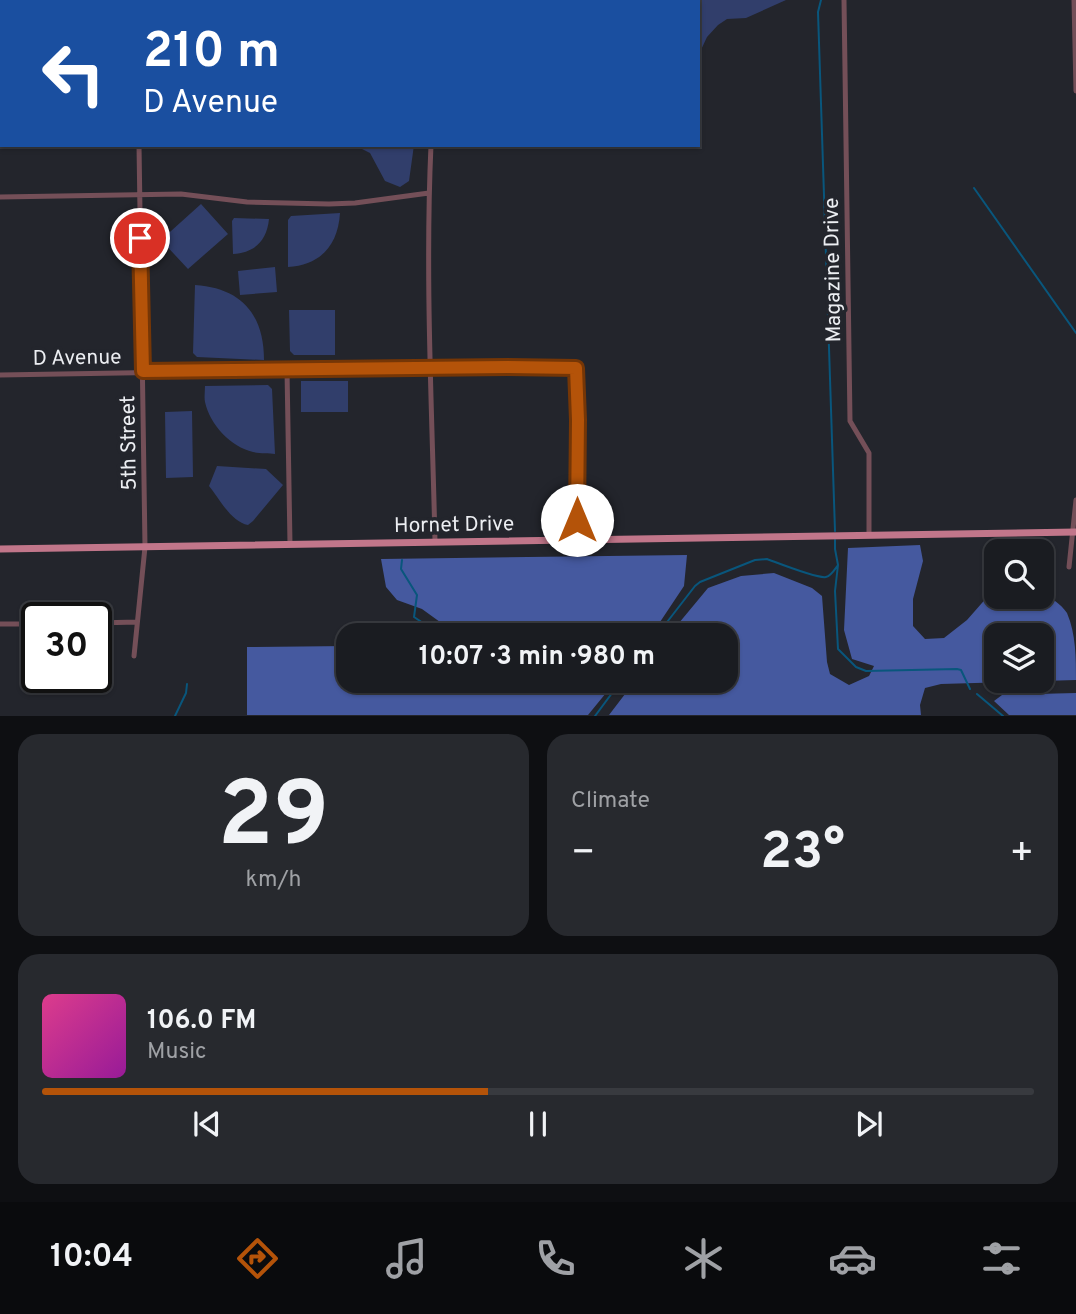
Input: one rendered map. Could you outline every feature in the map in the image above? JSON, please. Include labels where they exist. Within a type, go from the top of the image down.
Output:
[{"type":"main road","name":"Hornet Drive","points":[[0,549],[1074,533]]},
{"type":"street","name":"Magazine Drive","points":[[844,0],[850,421],[869,453],[869,535]]},
{"type":"street","points":[[1074,0],[1076,91]]},
{"type":"street","name":"5th Street","points":[[134,656],[145,547],[139,147]]},
{"type":"street","points":[[431,147],[430,368],[436,541]]},
{"type":"street","points":[[0,197],[181,194],[236,201],[329,204],[429,193]]},
{"type":"street","name":"D Avenue","points":[[0,375],[143,371],[576,368],[577,540]]},
{"type":"street","points":[[287,370],[290,544]]},
{"type":"street","points":[[1069,567],[1076,500]]},
{"type":"street","points":[[112,623],[137,622]]},
{"type":"street","points":[[0,624],[21,624]]},
{"type":"shaded area","points":[[700,0],[786,0],[746,18],[727,19],[707,37],[700,52]]},
{"type":"shaded area","points":[[358,147],[414,147],[409,181],[400,187],[385,181],[370,153]]},
{"type":"shaded area","points":[[201,204],[228,234],[188,269],[161,240]]},
{"type":"shaded area","points":[[340,213],[336,235],[326,251],[310,262],[288,267],[288,220],[291,216]]},
{"type":"shaded area","points":[[234,218],[269,219],[263,239],[254,248],[233,254]]},
{"type":"shaded area","points":[[275,267],[277,292],[240,295],[238,271]]},
{"type":"shaded area","points":[[195,285],[225,292],[247,306],[260,329],[264,360],[197,357],[193,353]]},
{"type":"shaded area","points":[[289,310],[335,310],[335,355],[294,355],[290,351]]},
{"type":"shaded area","points":[[301,381],[348,381],[348,412],[301,412]]},
{"type":"shaded area","points":[[268,385],[272,389],[275,454],[253,452],[229,440],[212,419],[205,400],[205,386]]},
{"type":"shaded area","points":[[192,411],[193,477],[166,478],[165,412]]},
{"type":"shaded area","points":[[217,466],[266,469],[283,485],[248,525],[231,515],[209,486]]},
{"type":"shaded area","points":[[920,545],[923,561],[913,599],[913,626],[925,639],[944,638],[967,620],[984,601],[984,609],[1054,609],[1054,600],[1067,613],[1070,621],[1076,655],[1076,680],[1054,681],[1054,623],[984,623],[984,683],[941,684],[925,688],[920,705],[921,715],[609,715],[626,693],[738,693],[738,623],[679,623],[708,588],[741,576],[774,573],[812,588],[822,596],[830,674],[849,685],[869,676],[874,666],[852,659],[844,630],[848,548]]},
{"type":"shaded area","points":[[687,555],[684,586],[659,623],[441,623],[422,609],[397,600],[386,587],[381,559]]},
{"type":"shaded area","points":[[336,646],[336,693],[606,693],[588,715],[247,715],[247,647]]},
{"type":"shaded area","points":[[1076,693],[1076,715],[1009,715],[994,701],[1002,695]]},
{"type":"waterway","points":[[821,0],[818,12],[835,531]]},
{"type":"waterway","points":[[974,188],[1076,333]]},
{"type":"waterway","points":[[835,540],[838,565],[835,591],[838,649],[856,667],[866,671],[961,670],[970,689]]},
{"type":"waterway","points":[[666,623],[700,582],[755,560],[767,559],[822,577],[830,575],[838,565]]},
{"type":"waterway","points":[[402,560],[401,569],[417,595],[414,617],[423,623]]},
{"type":"waterway","points":[[175,716],[186,693],[187,684]]},
{"type":"waterway","points":[[595,716],[612,693]]},
{"type":"waterway","points":[[977,694],[1003,716]]},
{"type":"route","points":[[140,238],[143,371],[576,368],[577,520]]}]
